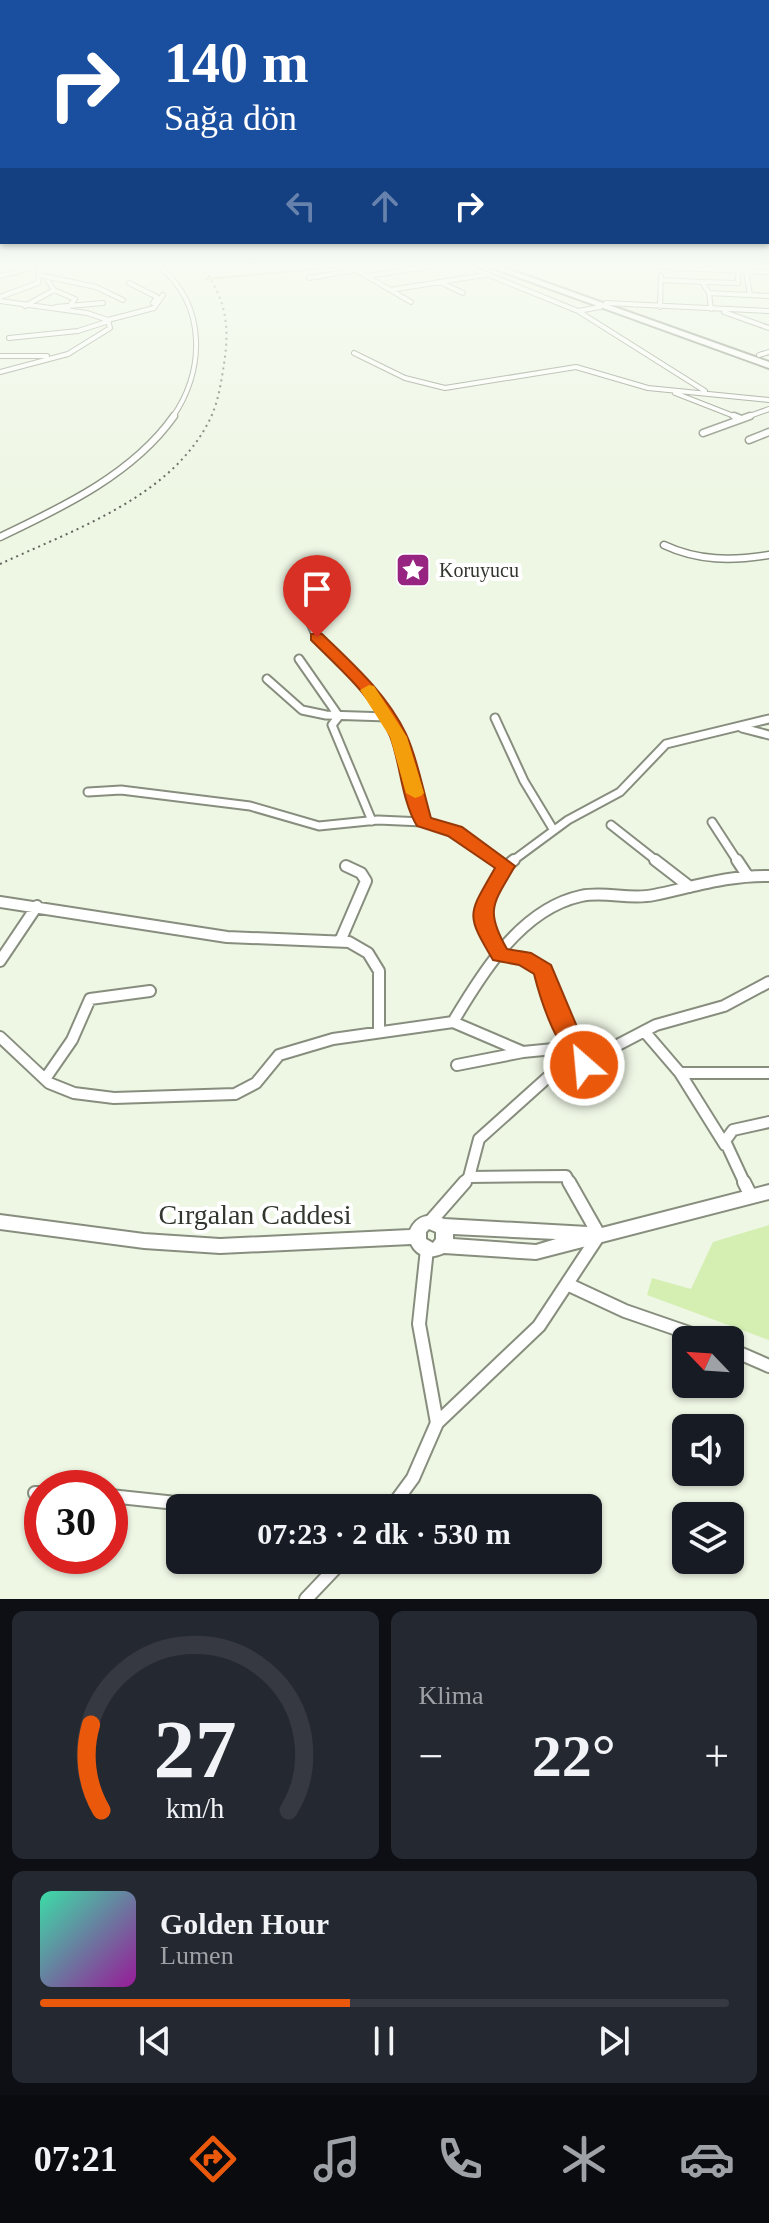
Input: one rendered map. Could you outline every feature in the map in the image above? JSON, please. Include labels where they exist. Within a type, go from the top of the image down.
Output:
[{"type":"highway","points":[[704,342],[769,365]]},
{"type":"highway","points":[[729,342],[766,355]]},
{"type":"street","points":[[0,372],[62,356],[89,342]]},
{"type":"street","points":[[0,537],[113,476],[134,458],[180,407],[193,383],[198,342]]},
{"type":"street","points":[[627,342],[706,391]]},
{"type":"street","points":[[354,353],[382,368],[436,388],[459,388],[576,367],[642,387],[706,391],[766,410]]},
{"type":"street","points":[[0,356],[62,356]]},
{"type":"street","points":[[666,390],[741,419]]},
{"type":"street","points":[[722,395],[769,400]]},
{"type":"street","points":[[703,433],[766,410]]},
{"type":"street","points":[[749,440],[769,432]]},
{"type":"street","points":[[664,545],[723,559],[769,555]]},
{"type":"street","points":[[309,617],[317,637],[362,682],[388,717],[398,737],[423,822]]},
{"type":"street","points":[[299,659],[339,716]]},
{"type":"street","points":[[267,679],[281,687],[299,708],[339,716],[388,717]]},
{"type":"street","points":[[339,716],[332,725],[372,821]]},
{"type":"street","points":[[495,718],[524,781],[553,829]]},
{"type":"street","points":[[501,955],[483,924],[481,913],[505,866],[553,829],[620,792],[666,744],[769,719]]},
{"type":"street","points":[[738,727],[769,735]]},
{"type":"street","points":[[88,792],[121,790],[250,806],[319,826],[372,821],[423,822],[455,831],[505,866]]},
{"type":"street","points":[[712,822],[747,875]]},
{"type":"street","points":[[611,825],[690,887]]},
{"type":"street","points":[[341,939],[366,881],[361,873],[346,866]]},
{"type":"street","points":[[453,1022],[470,993],[528,922],[571,898],[649,896],[747,875],[769,876]]},
{"type":"street","points":[[0,902],[227,937],[341,939],[362,948],[377,965],[379,1032]]},
{"type":"street","points":[[0,961],[37,906]]},
{"type":"street","points":[[437,1423],[419,1324],[428,1244],[419,1228],[434,1225],[469,1177],[479,1139],[547,1078],[581,1067],[587,1059],[552,999],[544,970],[524,958],[501,955]]},
{"type":"street","points":[[457,1065],[523,1052],[617,1047],[644,1031],[724,1006],[769,982]]},
{"type":"street","points":[[45,1079],[72,1040],[87,1002],[98,996],[125,997],[150,991]]},
{"type":"street","points":[[0,1037],[45,1079],[74,1093],[100,1098],[235,1094],[256,1083],[268,1065],[287,1051],[333,1039],[453,1022],[523,1052]]},
{"type":"street","points":[[644,1031],[680,1073],[725,1145],[751,1196]]},
{"type":"street","points":[[680,1073],[769,1073]]},
{"type":"street","points":[[725,1145],[726,1137],[733,1130],[769,1122]]},
{"type":"street","points":[[401,1494],[418,1470],[437,1423],[539,1326],[599,1235],[566,1176],[469,1177]]},
{"type":"street","name":"Cırgalan Caddesi","points":[[0,1222],[144,1241],[220,1246],[428,1244],[536,1252],[769,1192]]},
{"type":"street","points":[[428,1244],[446,1237],[434,1225]]},
{"type":"street","name":"Cırgalan Caddesi","points":[[434,1225],[599,1235]]},
{"type":"street","points":[[567,1284],[625,1311],[672,1327]]},
{"type":"street","points":[[744,1355],[769,1366]]},
{"type":"street","points":[[128,1498],[166,1502]]},
{"type":"street","points":[[306,1599],[329,1574]]},
{"type":"green space","points":[[769,1225],[769,1340],[744,1331],[744,1326],[731,1326],[647,1295],[652,1278],[691,1289],[713,1242]]},
{"type":"railway","points":[[0,564],[117,509],[169,472],[191,449],[208,423],[220,386],[226,342]]},
{"type":"slow traffic","points":[[369,690],[398,737],[415,793]]},
{"type":"place","name":"Koruyucu","points":[[413,570]]},
{"type":"route","points":[[317,637],[362,682],[388,717],[398,737],[423,822],[455,831],[505,866],[482,908],[481,919],[501,955],[524,958],[544,970],[552,999],[574,1047],[583,1048],[586,1052],[584,1065]]}]
